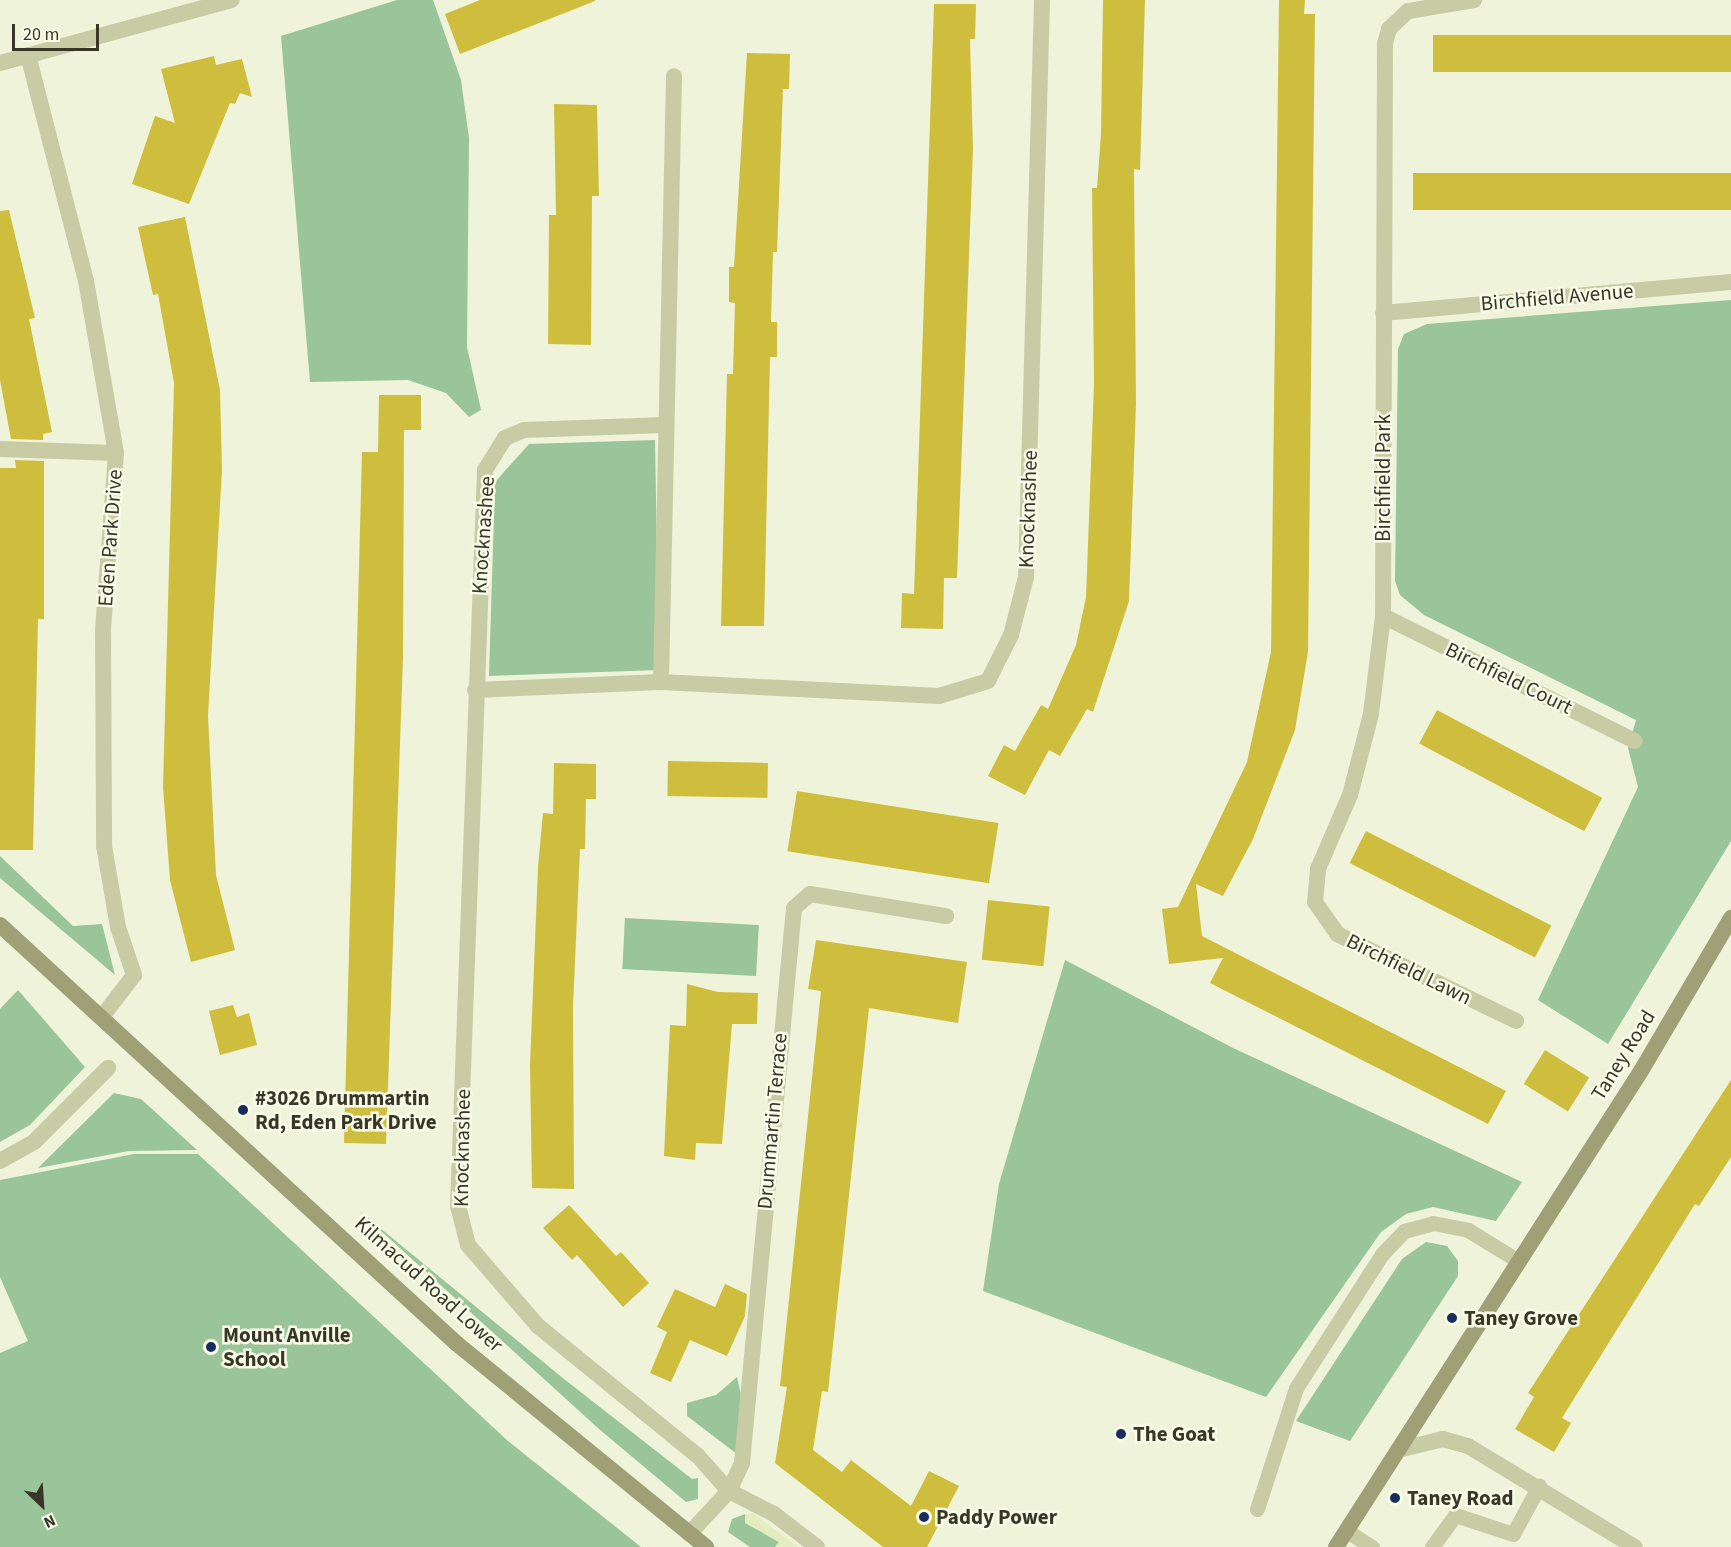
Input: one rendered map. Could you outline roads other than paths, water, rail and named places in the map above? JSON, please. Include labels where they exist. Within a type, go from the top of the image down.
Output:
[{"type":"main road","name":"Taney Road","points":[[1336,1547],[1517,1260],[1641,1071],[1731,918]]},
{"type":"main road","name":"Kilmacud Road Lower","points":[[0,925],[456,1342],[706,1547]]},
{"type":"street","points":[[0,63],[232,0]]},
{"type":"street","name":"Knocknashee","points":[[475,690],[661,682],[939,696],[988,681],[1011,635],[1026,577],[1042,0]]},
{"type":"street","name":"Birchfield Park","points":[[1315,902],[1318,870],[1350,795],[1371,714],[1383,616],[1385,44],[1389,29],[1408,11],[1474,0]]},
{"type":"street","name":"Eden Park Drive","points":[[28,55],[86,281],[116,453],[103,631],[104,846],[118,927],[134,975],[102,1017]]},
{"type":"street","points":[[661,682],[664,425],[674,76]]},
{"type":"street","name":"Birchfield Avenue","points":[[1383,313],[1731,282]]},
{"type":"street","name":"Knocknashee","points":[[664,425],[524,430],[504,438],[485,471],[475,690],[459,1206],[468,1245],[538,1326],[698,1456],[729,1491],[774,1514],[817,1547]]},
{"type":"street","points":[[0,449],[116,453]]},
{"type":"street","name":"Birchfield Court","points":[[1383,616],[1635,741]]},
{"type":"street","name":"Drummartin Terrace","points":[[729,1491],[742,1463],[794,908],[810,894],[946,916]]},
{"type":"street","name":"Birchfield Lawn","points":[[1315,902],[1336,934],[1516,1021]]},
{"type":"street","points":[[0,1161],[34,1142],[108,1068]]},
{"type":"street","points":[[1398,1450],[1443,1439],[1492,1456],[1635,1547]]},
{"type":"street","points":[[689,1534],[729,1491]]},
{"type":"lane","points":[[1257,1509],[1296,1388],[1382,1254],[1404,1231],[1433,1223],[1468,1230],[1517,1260]]},
{"type":"lane","points":[[1432,1547],[1455,1515],[1513,1534],[1539,1486]]},
{"type":"lane","points":[[1347,1531],[1372,1547]]},
{"type":"place","name":"#3026 Drummartin Rd, Eden Park Drive","points":[[243,1110]]},
{"type":"place","name":"Taney Grove","points":[[1452,1318]]},
{"type":"place","name":"Mount Anville School","points":[[211,1347]]},
{"type":"place","name":"The Goat","points":[[1121,1434]]},
{"type":"place","name":"Taney Road","points":[[1395,1498]]},
{"type":"place","name":"Paddy Power","points":[[924,1517]]}]
